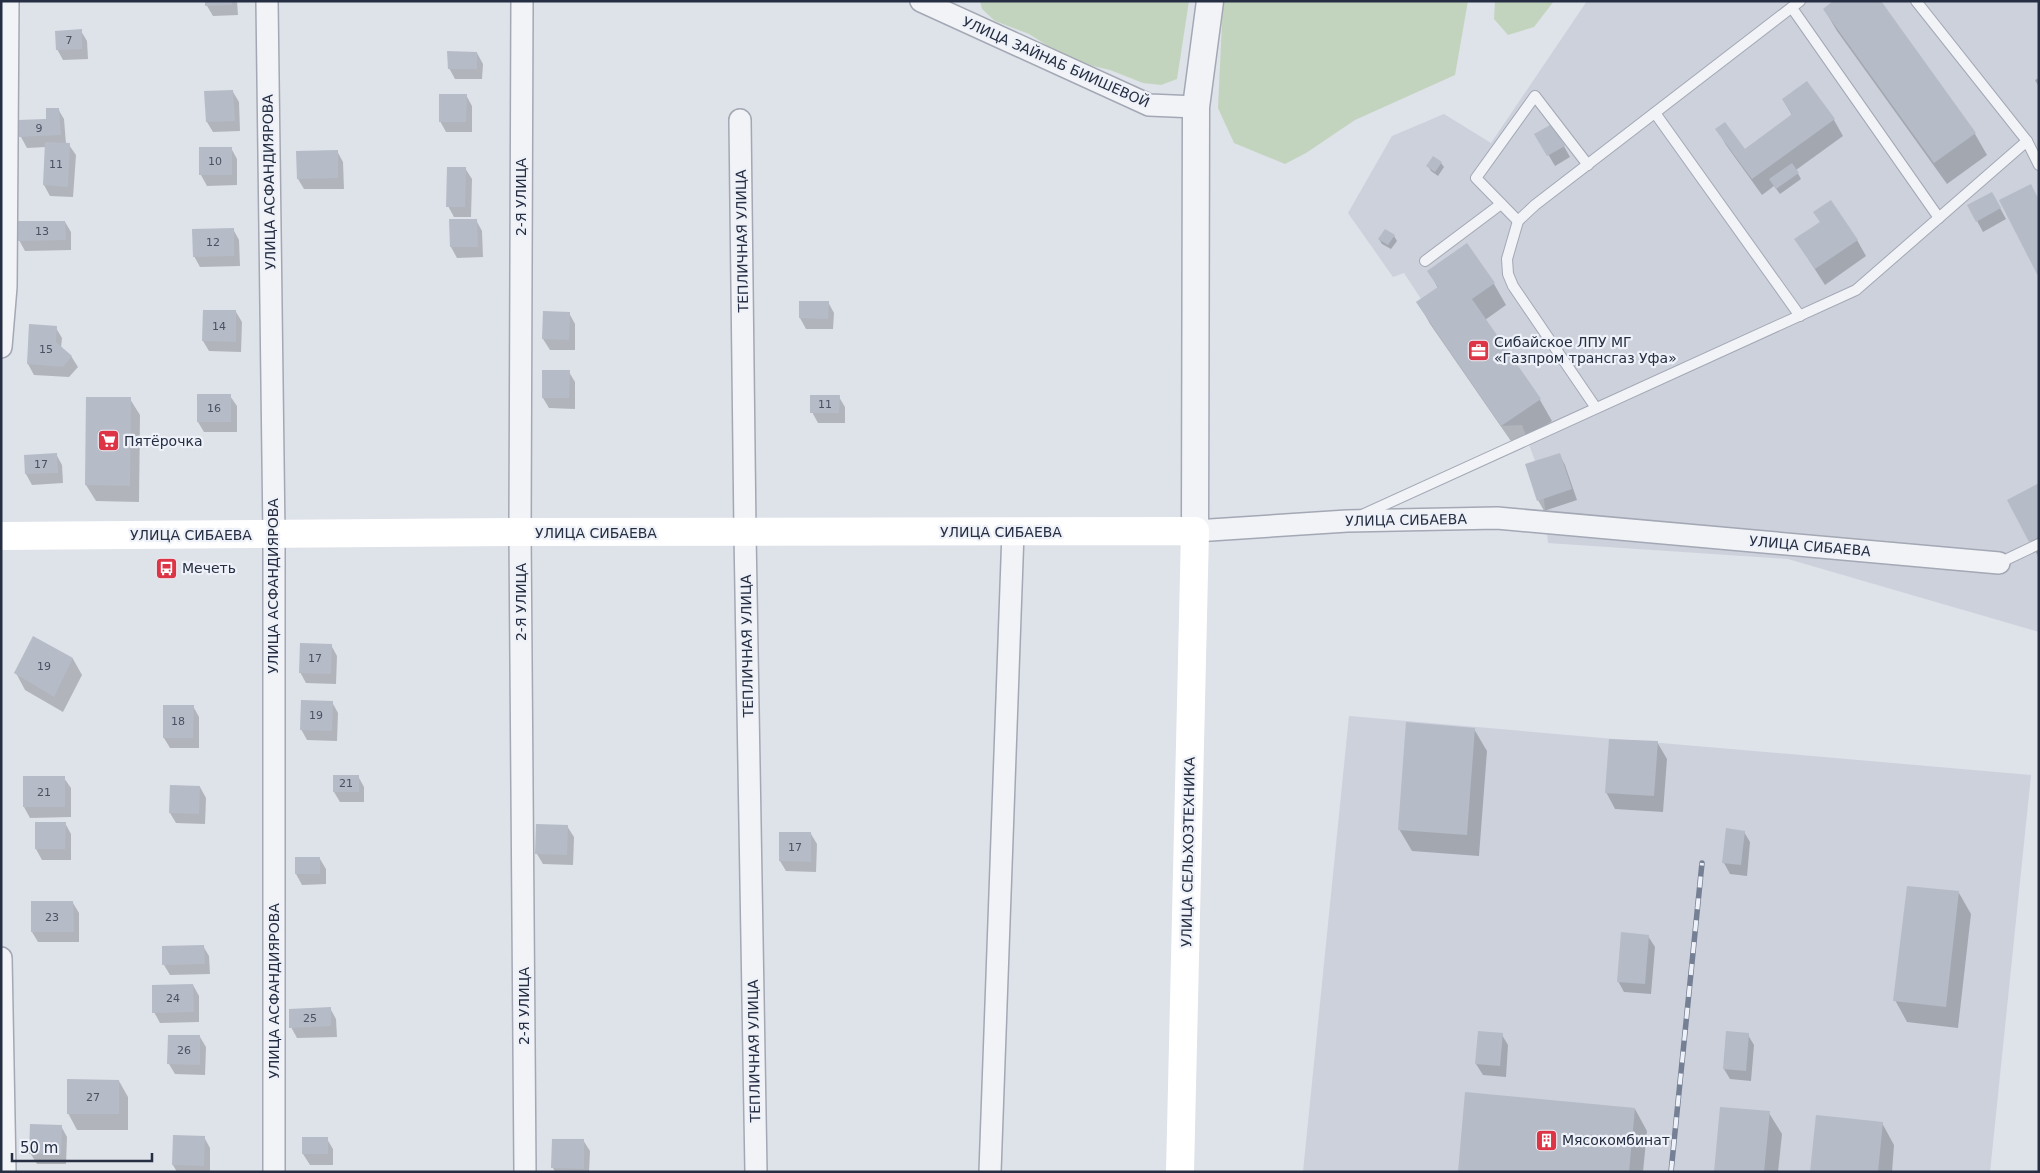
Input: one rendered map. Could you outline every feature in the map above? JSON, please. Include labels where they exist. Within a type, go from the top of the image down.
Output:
[{"type":"main road","name":"УЛИЦА СИБАЕВА","points":[[1,536],[520,532],[1195,531]]},
{"type":"main road","name":"УЛИЦА СЕЛЬХОЗТЕХНИКА","points":[[1180,1172],[1195,531]]},
{"type":"street","points":[[1,347],[6,286],[8,1]]},
{"type":"street","name":"УЛИЦА АСФАНДИЯРОВА","points":[[267,1],[274,535],[274,1172]]},
{"type":"street","name":"2-Я УЛИЦА","points":[[522,1],[520,532],[525,1172]]},
{"type":"street","name":"УЛИЦА ЗАЙНАБ БИИШЕВОЙ","points":[[920,1],[1149,105],[1196,107]]},
{"type":"street","points":[[1195,531],[1196,107],[1210,1]]},
{"type":"street","name":"ТЕПЛИЧНАЯ УЛИЦА","points":[[740,120],[756,1172]]},
{"type":"street","name":"УЛИЦА СИБАЕВА","points":[[1195,531],[1347,521],[1497,518],[1999,563]]},
{"type":"street","points":[[990,1172],[1013,532]]},
{"type":"street","points":[[1,958],[5,1172]]},
{"type":"lane","points":[[1916,1],[2027,141],[2039,165]]},
{"type":"lane","points":[[1596,408],[1512,286],[1508,274],[1507,259],[1518,221],[1534,206],[1796,4],[1939,218]]},
{"type":"lane","points":[[1518,221],[1476,178],[1535,96],[1588,165]]},
{"type":"lane","points":[[1655,113],[1800,316]]},
{"type":"lane","points":[[1347,521],[1856,290],[2027,141]]},
{"type":"lane","points":[[1425,261],[1502,204]]},
{"type":"lane","points":[[1999,563],[2039,544]]},
{"type":"shaded area","name":"Сибайское ЛПУ МГ «Газпром трансгаз Уфа»","points":[[1587,1],[2039,1],[2039,632],[1788,559],[1548,543],[1544,499],[1535,461],[1522,425],[1501,426],[1416,302],[1421,299],[1404,273],[1393,277],[1348,213],[1392,136],[1444,114],[1491,143]]},
{"type":"shaded area","points":[[1349,716],[2031,775],[1990,1172],[1303,1172]]},
{"type":"green space","points":[[980,1],[1189,1],[1177,79],[1161,85],[1143,83],[1059,53],[1029,34],[995,21],[982,9]]},
{"type":"green space","points":[[1223,1],[1468,1],[1455,75],[1355,120],[1306,153],[1285,164],[1234,143],[1218,108]]},
{"type":"green space","points":[[1495,1],[1554,1],[1534,27],[1508,35],[1494,19]]},
{"type":"building","points":[[205,1],[232,1],[232,5],[205,6]]},
{"type":"building","points":[[1833,1],[1881,1],[1976,133],[1934,163],[1823,9]]},
{"type":"building","points":[[82,29],[82,49],[56,50],[55,31]]},
{"type":"building","points":[[447,51],[477,52],[477,69],[448,69]]},
{"type":"building","points":[[1807,81],[1835,119],[1752,179],[1715,129],[1725,122],[1745,149],[1792,114],[1782,99]]},
{"type":"building","points":[[233,90],[235,121],[206,122],[204,91]]},
{"type":"building","points":[[439,94],[467,94],[466,122],[439,122]]},
{"type":"building","points":[[46,108],[59,108],[61,135],[19,137],[18,120],[46,119]]},
{"type":"building","points":[[1552,124],[1565,146],[1547,156],[1534,134]]},
{"type":"building","points":[[45,142],[70,143],[68,187],[43,185]]},
{"type":"building","points":[[199,147],[232,147],[232,175],[199,175]]},
{"type":"building","points":[[338,150],[338,178],[297,179],[296,151]]},
{"type":"building","points":[[1433,156],[1442,162],[1435,172],[1426,166]]},
{"type":"building","points":[[1792,163],[1799,173],[1776,189],[1769,179]]},
{"type":"building","points":[[447,167],[466,167],[465,207],[446,207]]},
{"type":"building","points":[[2031,184],[2039,200],[2039,278],[1999,200]]},
{"type":"building","points":[[1992,192],[2001,208],[1976,222],[1967,205]]},
{"type":"building","points":[[1831,200],[1858,240],[1815,269],[1794,239],[1820,222],[1813,212]]},
{"type":"building","points":[[449,219],[477,219],[478,247],[450,247]]},
{"type":"building","points":[[18,221],[65,221],[66,240],[18,241]]},
{"type":"building","points":[[234,228],[234,256],[193,257],[192,229]]},
{"type":"building","points":[[1385,229],[1395,235],[1388,245],[1378,239]]},
{"type":"building","name":"Сибайское ЛПУ МГ «Газпром трансгаз Уфа»","points":[[1467,243],[1495,283],[1472,299],[1541,399],[1501,426],[1416,302],[1438,287],[1427,271]]},
{"type":"building","points":[[799,301],[829,301],[828,319],[799,318]]},
{"type":"building","points":[[203,310],[236,310],[236,342],[202,341]]},
{"type":"building","points":[[543,311],[570,312],[569,340],[542,339]]},
{"type":"building","points":[[29,324],[57,326],[56,342],[72,356],[63,367],[27,364]]},
{"type":"building","points":[[542,370],[570,370],[569,398],[542,398]]},
{"type":"building","points":[[197,394],[231,394],[231,422],[197,422]]},
{"type":"building","points":[[810,395],[840,395],[839,413],[810,413]]},
{"type":"building","name":"Пятёрочка","points":[[86,397],[131,397],[130,486],[85,485]]},
{"type":"building","points":[[57,453],[58,473],[25,474],[24,455]]},
{"type":"building","points":[[1560,453],[1572,489],[1537,501],[1525,464]]},
{"type":"building","points":[[2039,483],[2039,537],[2029,542],[2007,500]]},
{"type":"building","points":[[33,636],[73,658],[54,697],[14,673]]},
{"type":"building","points":[[300,643],[332,644],[331,674],[299,673]]},
{"type":"building","points":[[301,700],[333,701],[332,731],[300,730]]},
{"type":"building","points":[[163,705],[194,705],[193,738],[163,738]]},
{"type":"building","points":[[1406,722],[1475,728],[1467,835],[1398,830]]},
{"type":"building","points":[[1609,739],[1658,741],[1654,796],[1605,793]]},
{"type":"building","points":[[333,775],[359,775],[359,792],[333,792]]},
{"type":"building","points":[[23,776],[65,776],[65,807],[23,807]]},
{"type":"building","points":[[170,785],[200,786],[199,814],[169,813]]},
{"type":"building","points":[[35,822],[66,822],[65,849],[35,849]]},
{"type":"building","points":[[536,824],[568,825],[567,855],[535,854]]},
{"type":"building","points":[[1726,828],[1745,831],[1741,865],[1722,863]]},
{"type":"building","points":[[779,832],[811,832],[811,862],[779,861]]},
{"type":"building","points":[[295,857],[320,857],[320,874],[295,874]]},
{"type":"building","points":[[1907,886],[1959,891],[1946,1007],[1893,1001]]},
{"type":"building","points":[[31,901],[73,901],[74,932],[31,932]]},
{"type":"building","points":[[1621,932],[1649,935],[1645,984],[1617,982]]},
{"type":"building","points":[[204,945],[205,964],[162,965],[162,946]]},
{"type":"building","points":[[193,984],[194,1012],[152,1013],[152,985]]},
{"type":"building","points":[[331,1007],[331,1026],[289,1028],[289,1009]]},
{"type":"building","points":[[1478,1031],[1503,1033],[1500,1066],[1475,1064]]},
{"type":"building","points":[[1726,1031],[1749,1033],[1746,1071],[1723,1069]]},
{"type":"building","points":[[168,1035],[200,1035],[200,1065],[167,1064]]},
{"type":"building","points":[[67,1079],[119,1080],[119,1114],[67,1114]]},
{"type":"building","name":"Мясокомбинат","points":[[1465,1092],[1635,1108],[1629,1172],[1458,1172]]},
{"type":"building","points":[[1720,1107],[1770,1111],[1764,1172],[1714,1172]]},
{"type":"building","points":[[1816,1115],[1883,1122],[1878,1172],[1810,1172]]},
{"type":"building","points":[[30,1124],[62,1125],[61,1154],[29,1154]]},
{"type":"building","points":[[173,1135],[205,1136],[204,1166],[172,1165]]},
{"type":"building","points":[[302,1137],[328,1137],[328,1154],[302,1154]]},
{"type":"building","points":[[552,1139],[584,1139],[584,1169],[551,1168]]},
{"type":"railway","points":[[1671,1172],[1702,863]]},
{"type":"place","name":"Сибайское ЛПУ МГ «Газпром трансгаз Уфа»","points":[[1478,350]]},
{"type":"place","name":"Пятёрочка","points":[[108,441]]},
{"type":"place","name":"Мечеть","points":[[166,568]]},
{"type":"place","name":"Мясокомбинат","points":[[1546,1140]]}]
